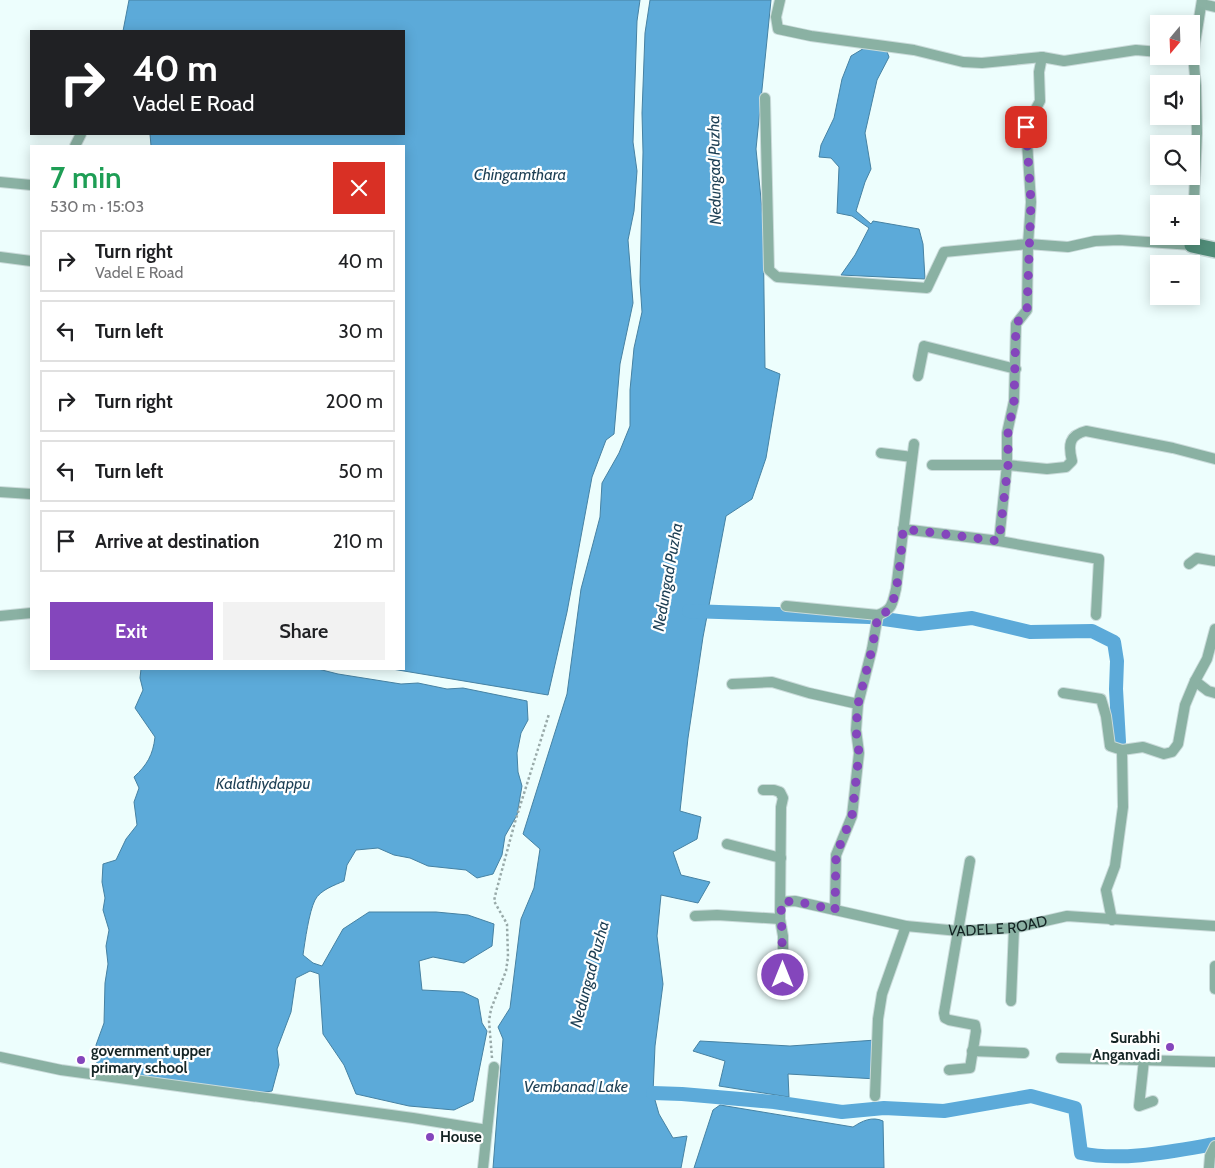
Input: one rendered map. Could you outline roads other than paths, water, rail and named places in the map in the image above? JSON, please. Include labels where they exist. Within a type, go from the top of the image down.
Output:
[{"type":"street","points":[[780,0],[776,17],[778,29],[811,36],[914,50],[963,62],[982,63],[1042,57],[1064,61],[1136,50],[1150,51]]},
{"type":"street","points":[[1200,15],[1202,2],[1215,7]]},
{"type":"street","points":[[999,541],[1008,465],[1008,433],[1014,401],[1016,324],[1027,310],[1031,202],[1026,127],[1040,101],[1039,72],[1042,57]]},
{"type":"street","points":[[1193,65],[1198,134],[1195,195]]},
{"type":"street","points":[[765,98],[769,270],[778,277],[927,288],[944,252],[1028,244],[1068,247],[1095,241],[1150,242]]},
{"type":"street","points":[[0,182],[30,185]]},
{"type":"street","points":[[1192,245],[1215,250]]},
{"type":"street","points":[[0,257],[30,261]]},
{"type":"street","points":[[918,376],[924,346],[1016,369]]},
{"type":"street","points":[[932,465],[1008,465],[1047,469],[1066,467],[1072,461],[1069,450],[1073,437],[1078,433],[1086,431],[1173,448],[1215,459]]},
{"type":"street","points":[[786,606],[877,618],[892,606],[896,589],[914,444]]},
{"type":"street","points":[[881,453],[912,457]]},
{"type":"street","points":[[0,492],[30,494]]},
{"type":"street","points":[[903,529],[999,541],[1099,559],[1096,615]]},
{"type":"street","points":[[1189,564],[1198,558],[1215,562]]},
{"type":"street","points":[[0,616],[30,613]]},
{"type":"street","points":[[835,910],[836,855],[852,816],[859,753],[856,730],[858,704],[872,649],[877,618]]},
{"type":"street","points":[[1063,692],[1101,699],[1106,716],[1110,746],[1122,750],[1143,747],[1164,754],[1172,752],[1178,744],[1185,705],[1207,659],[1215,629]]},
{"type":"street","points":[[1195,681],[1208,691],[1215,693]]},
{"type":"street","points":[[732,684],[772,682],[858,704]]},
{"type":"street","points":[[1112,920],[1106,890],[1115,866],[1123,807],[1122,750]]},
{"type":"street","points":[[763,790],[780,792],[783,798],[781,807],[780,919],[783,936],[783,975]]},
{"type":"street","points":[[727,844],[781,858]]},
{"type":"street","points":[[949,1070],[970,1068],[976,1032],[975,1025],[949,1020],[945,1018],[944,1013],[970,861]]},
{"type":"street","name":"VADEL E ROAD","points":[[781,902],[795,901],[906,926],[959,931],[1014,928],[1067,916],[1215,926]]},
{"type":"street","points":[[695,916],[717,915],[780,919]]},
{"type":"street","points":[[875,1096],[878,1019],[882,994],[906,926]]},
{"type":"street","points":[[1011,1001],[1014,928]]},
{"type":"street","points":[[1215,966],[1215,989]]},
{"type":"street","points":[[972,1051],[1024,1053]]},
{"type":"street","points":[[0,1057],[61,1070],[413,1118],[487,1130]]},
{"type":"street","points":[[1061,1058],[1215,1062]]},
{"type":"street","points":[[1144,1060],[1139,1106],[1153,1101]]},
{"type":"street","points":[[483,1168],[494,1067]]},
{"type":"street","points":[[1209,1168],[1210,1156],[1215,1146]]},
{"type":"water","name":"Chingamthara","points":[[129,0],[640,0],[637,21],[633,142],[637,171],[634,211],[628,240],[633,303],[620,364],[614,434],[606,440],[592,477],[567,612],[548,695],[398,670],[405,670],[405,145],[151,145],[150,135],[405,135],[405,30],[123,30]]},
{"type":"water","name":"Vembanad Lake","points":[[650,0],[771,0],[756,149],[763,219],[765,368],[780,374],[766,458],[752,499],[726,516],[703,637],[688,738],[680,811],[701,817],[697,839],[673,852],[681,875],[710,882],[698,903],[661,895],[657,936],[663,984],[655,1046],[653,1093],[659,1114],[673,1138],[687,1136],[681,1168],[493,1168],[503,1039],[498,1027],[510,1008],[521,919],[534,888],[540,849],[523,834],[567,694],[581,589],[600,517],[602,483],[619,453],[630,426],[630,390],[634,348],[642,312],[640,282],[642,113],[645,33]]},
{"type":"water","points":[[866,47],[886,49],[889,57],[877,80],[865,133],[871,169],[856,211],[871,224],[873,221],[919,229],[923,244],[925,279],[841,275],[855,255],[869,228],[852,216],[837,213],[839,167],[831,158],[819,157],[821,145],[834,118],[842,79],[851,56]]},
{"type":"water","name":"Kalathiydappu","points":[[141,670],[322,670],[401,684],[418,683],[447,689],[463,688],[527,701],[528,720],[521,733],[517,753],[518,772],[522,786],[517,815],[505,836],[502,855],[493,874],[477,878],[466,870],[428,866],[378,848],[356,850],[347,865],[344,881],[317,896],[309,919],[303,955],[313,963],[322,966],[343,929],[369,912],[436,912],[468,915],[494,924],[492,946],[464,963],[433,957],[419,961],[422,990],[463,992],[478,999],[482,1023],[487,1031],[473,1101],[454,1110],[409,1106],[356,1094],[344,1065],[323,1034],[319,974],[310,971],[296,978],[291,1012],[277,1049],[279,1065],[272,1091],[247,1095],[115,1075],[97,1065],[96,1045],[104,1023],[105,983],[108,964],[106,946],[109,930],[103,910],[105,898],[102,882],[103,864],[116,860],[126,839],[137,825],[134,802],[139,788],[134,777],[149,759],[155,737],[135,708],[143,690],[140,678]]},
{"type":"water","points":[[876,1040],[877,1079],[788,1074],[789,1097],[719,1086],[725,1061],[693,1051],[700,1041],[790,1046]]},
{"type":"water","points":[[720,1105],[853,1127],[867,1120],[883,1121],[884,1168],[694,1168],[713,1110]]},
{"type":"waterway","points":[[689,611],[870,617],[919,624],[972,618],[1030,632],[1092,631],[1114,642],[1117,661],[1116,689],[1119,742]]},
{"type":"waterway","points":[[653,1093],[774,1102],[842,1112],[884,1108],[944,1111],[1031,1096],[1075,1108],[1081,1153],[1130,1156],[1215,1144]]},
{"type":"place","name":"Surabhi Anganvadi","points":[[1170,1047]]},
{"type":"place","name":"government upper primary school","points":[[81,1060]]},
{"type":"place","name":"House","points":[[430,1137]]},
{"type":"water label","name":"Nedungad Puzha","points":[[714,170]]},
{"type":"water label","name":"Nedungad Puzha","points":[[667,577]]},
{"type":"water label","name":"Nedungad Puzha","points":[[589,974]]}]
